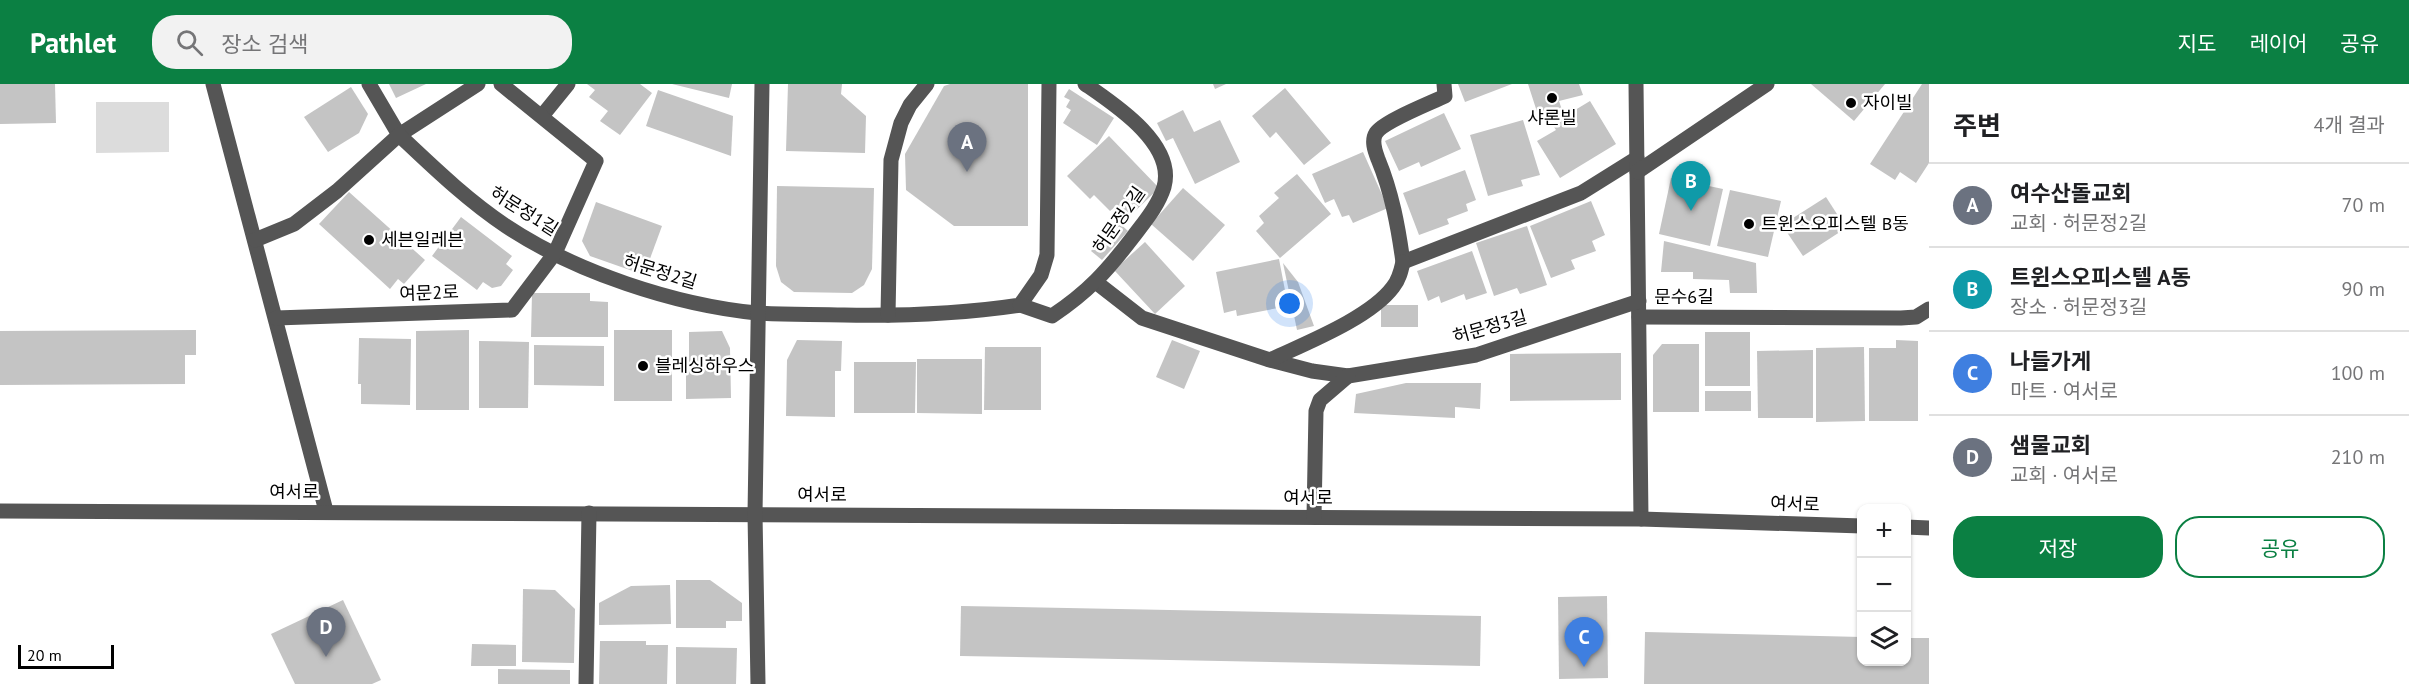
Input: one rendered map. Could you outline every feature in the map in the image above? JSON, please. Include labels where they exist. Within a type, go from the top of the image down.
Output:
[{"type":"street","points":[[213,84],[326,512]]},
{"type":"street","name":"허문정1길","points":[[369,84],[399,135],[439,174],[485,211],[529,240],[555,253],[596,161],[501,84]]},
{"type":"street","points":[[255,240],[294,224],[337,191],[399,135],[478,84]]},
{"type":"street","points":[[542,116],[568,84]]},
{"type":"street","points":[[758,684],[755,514],[762,84]]},
{"type":"street","points":[[888,315],[891,160],[901,123],[910,105],[927,84]]},
{"type":"street","points":[[1020,305],[1041,275],[1047,255],[1048,84]]},
{"type":"street","name":"허문정2길","points":[[555,253],[603,274],[656,293],[706,306],[758,313],[888,315],[975,312],[1020,305],[1052,316],[1096,283],[1152,211],[1164,187],[1165,172],[1160,154],[1146,133],[1112,103],[1085,84]]},
{"type":"street","points":[[1270,360],[1363,313],[1393,287],[1400,275],[1403,262],[1398,223],[1388,182],[1374,147],[1374,139],[1377,131],[1445,96],[1444,84]]},
{"type":"street","points":[[1636,84],[1639,316]]},
{"type":"street","points":[[1403,262],[1581,193],[1637,165],[1767,84]]},
{"type":"street","name":"여문2로","points":[[276,318],[512,310],[555,253]]},
{"type":"street","name":"허문정3길","points":[[1096,283],[1142,318],[1270,360],[1348,376],[1476,355],[1639,301]]},
{"type":"street","name":"문수6길","points":[[1641,519],[1639,316],[1901,318],[1916,316],[1929,309]]},
{"type":"street","points":[[1314,517],[1316,411],[1320,400],[1348,376]]},
{"type":"street","name":"여서로","points":[[0,512],[1641,519],[1857,526]]},
{"type":"street","points":[[586,684],[589,513]]},
{"type":"street","points":[[1911,527],[1929,528]]},
{"type":"shaded area","points":[[96,102],[169,102],[169,152],[96,153]]},
{"type":"building","points":[[0,84],[55,84],[56,123],[0,124]]},
{"type":"building","points":[[389,84],[426,84],[396,98]]},
{"type":"building","points":[[587,84],[640,84],[652,93],[620,135],[600,121],[608,111],[589,97],[595,90]]},
{"type":"building","points":[[672,84],[732,84],[729,98]]},
{"type":"building","points":[[788,84],[842,84],[841,94],[866,116],[865,153],[786,151]]},
{"type":"building","points":[[950,84],[1028,84],[1028,226],[954,226],[906,190],[905,154],[944,86]]},
{"type":"building","points":[[1213,84],[1226,84],[1215,89]]},
{"type":"building","points":[[1458,84],[1512,84],[1465,102]]},
{"type":"building","name":"샤론빌","points":[[1528,84],[1579,84],[1583,95],[1559,101],[1562,110],[1539,118]]},
{"type":"building","name":"자이빌","points":[[1811,84],[1885,84],[1854,121]]},
{"type":"building","points":[[1922,84],[1929,84],[1929,163],[1916,183],[1900,172],[1895,180],[1870,164]]},
{"type":"building","points":[[351,87],[368,114],[359,133],[328,152],[304,117]]},
{"type":"building","points":[[1285,88],[1331,143],[1304,165],[1276,132],[1270,138],[1252,116]]},
{"type":"building","points":[[1069,89],[1114,118],[1097,145],[1063,123],[1071,110],[1066,107],[1070,100],[1064,97]]},
{"type":"building","points":[[658,90],[733,116],[731,156],[646,126]]},
{"type":"building","points":[[1590,101],[1616,144],[1560,178],[1537,141],[1556,130],[1552,124]]},
{"type":"building","points":[[1183,110],[1194,132],[1220,120],[1240,162],[1195,184],[1173,138],[1166,141],[1157,123]]},
{"type":"building","points":[[1444,113],[1461,149],[1421,167],[1419,162],[1399,171],[1385,141]]},
{"type":"building","points":[[1523,120],[1540,175],[1521,180],[1523,186],[1488,196],[1470,135]]},
{"type":"building","points":[[1109,136],[1159,188],[1128,218],[1116,206],[1110,211],[1094,195],[1090,199],[1067,176]]},
{"type":"building","points":[[1363,152],[1388,208],[1353,223],[1349,215],[1342,217],[1334,199],[1325,203],[1312,174]]},
{"type":"building","points":[[1465,170],[1476,200],[1466,204],[1468,211],[1447,219],[1449,224],[1419,235],[1403,193]]},
{"type":"building","points":[[1297,174],[1331,214],[1280,258],[1256,231],[1264,223],[1259,216],[1279,198],[1274,193]]},
{"type":"building","points":[[1671,178],[1723,189],[1710,246],[1659,234]]},
{"type":"building","points":[[777,186],[874,188],[872,269],[864,285],[852,293],[794,292],[781,282],[776,266]]},
{"type":"building","points":[[1183,188],[1225,225],[1193,261],[1151,224]]},
{"type":"building","name":"트윈스오피스텔 B동","points":[[1730,190],[1781,201],[1768,257],[1717,246]]},
{"type":"building","points":[[349,192],[425,260],[404,284],[398,279],[390,289],[319,224]]},
{"type":"building","points":[[1826,197],[1846,228],[1803,256],[1782,225]]},
{"type":"building","points":[[1591,201],[1605,235],[1592,241],[1596,251],[1571,260],[1575,269],[1551,278],[1530,226]]},
{"type":"building","points":[[596,202],[662,226],[644,275],[590,256],[582,241]]},
{"type":"building","points":[[461,217],[512,256],[506,264],[513,270],[501,286],[492,288],[483,282],[477,290],[432,256]]},
{"type":"building","points":[[1117,221],[1128,231],[1102,260],[1091,251]]},
{"type":"building","points":[[1527,226],[1547,285],[1520,294],[1517,288],[1494,296],[1476,243]]},
{"type":"building","points":[[1664,241],[1756,263],[1757,293],[1730,293],[1729,280],[1693,279],[1693,272],[1661,272]]},
{"type":"building","points":[[1145,242],[1185,286],[1155,314],[1114,270]]},
{"type":"building","points":[[1472,251],[1487,293],[1466,300],[1464,294],[1441,303],[1439,296],[1428,301],[1417,271]]},
{"type":"building","points":[[1279,259],[1288,306],[1237,316],[1236,310],[1224,313],[1216,272]]},
{"type":"building","points":[[1283,263],[1298,282],[1314,326],[1297,330]]},
{"type":"building","points":[[532,293],[590,293],[590,301],[608,302],[608,337],[531,337]]},
{"type":"building","points":[[1381,305],[1418,305],[1418,327],[1381,327]]},
{"type":"building","points":[[196,330],[196,355],[185,355],[185,384],[0,385],[0,331]]},
{"type":"building","points":[[469,330],[469,410],[416,410],[416,331]]},
{"type":"building","name":"블레싱하우스","points":[[614,330],[672,330],[672,401],[614,401]]},
{"type":"building","points":[[722,331],[730,348],[731,398],[686,399],[689,332]]},
{"type":"building","points":[[1705,332],[1750,332],[1750,386],[1705,386]]},
{"type":"building","points":[[359,338],[411,339],[410,405],[361,404],[361,384],[358,384]]},
{"type":"building","points":[[797,340],[842,341],[841,371],[835,371],[835,417],[786,416],[787,360]]},
{"type":"building","points":[[1172,340],[1200,351],[1184,389],[1156,377]]},
{"type":"building","points":[[1896,340],[1918,341],[1918,421],[1869,421],[1869,348],[1896,348]]},
{"type":"building","points":[[479,341],[529,342],[528,408],[479,408]]},
{"type":"building","points":[[1662,344],[1699,344],[1699,412],[1653,412],[1653,355]]},
{"type":"building","points":[[534,345],[604,346],[604,386],[534,385]]},
{"type":"building","points":[[985,347],[1041,347],[1041,410],[984,410]]},
{"type":"building","points":[[1864,347],[1865,421],[1816,422],[1816,348]]},
{"type":"building","points":[[1813,350],[1813,418],[1758,418],[1757,351]]},
{"type":"building","points":[[1621,353],[1621,400],[1510,401],[1510,354]]},
{"type":"building","points":[[917,359],[982,359],[982,414],[917,413]]},
{"type":"building","points":[[854,362],[916,362],[915,413],[854,413]]},
{"type":"building","points":[[1406,383],[1481,383],[1480,409],[1455,407],[1455,418],[1354,413],[1356,394]]},
{"type":"building","points":[[1705,391],[1751,391],[1751,411],[1705,411]]},
{"type":"building","points":[[676,580],[710,580],[742,603],[742,621],[726,621],[726,628],[676,628]]},
{"type":"building","points":[[670,585],[671,624],[599,625],[599,603],[631,586]]},
{"type":"building","points":[[523,589],[555,590],[575,609],[574,663],[522,662]]},
{"type":"building","points":[[1607,596],[1608,678],[1559,679],[1558,597]]},
{"type":"building","points":[[343,600],[381,680],[372,684],[295,684],[271,634]]},
{"type":"building","points":[[961,606],[1481,616],[1480,666],[960,656]]},
{"type":"building","points":[[1645,632],[1857,637],[1857,666],[1911,666],[1911,638],[1929,638],[1929,684],[1644,684]]},
{"type":"building","points":[[600,641],[646,641],[646,645],[668,645],[667,684],[599,684]]},
{"type":"building","points":[[472,644],[516,645],[516,666],[471,666]]},
{"type":"building","points":[[676,647],[737,648],[736,684],[676,684]]},
{"type":"building","points":[[498,669],[570,670],[570,684],[498,684]]},
{"type":"place","name":"샤론빌","points":[[1552,98]]},
{"type":"place","name":"자이빌","points":[[1851,103]]},
{"type":"place","name":"여수산돌교회","points":[[967,172]]},
{"type":"place","name":"트윈스오피스텔 A동","points":[[1691,211]]},
{"type":"place","name":"트윈스오피스텔 B동","points":[[1749,224]]},
{"type":"place","name":"세븐일레븐","points":[[369,240]]},
{"type":"place","name":"블레싱하우스","points":[[643,366]]},
{"type":"place","name":"샘물교회","points":[[326,657]]},
{"type":"place","name":"나들가게","points":[[1584,667]]}]
